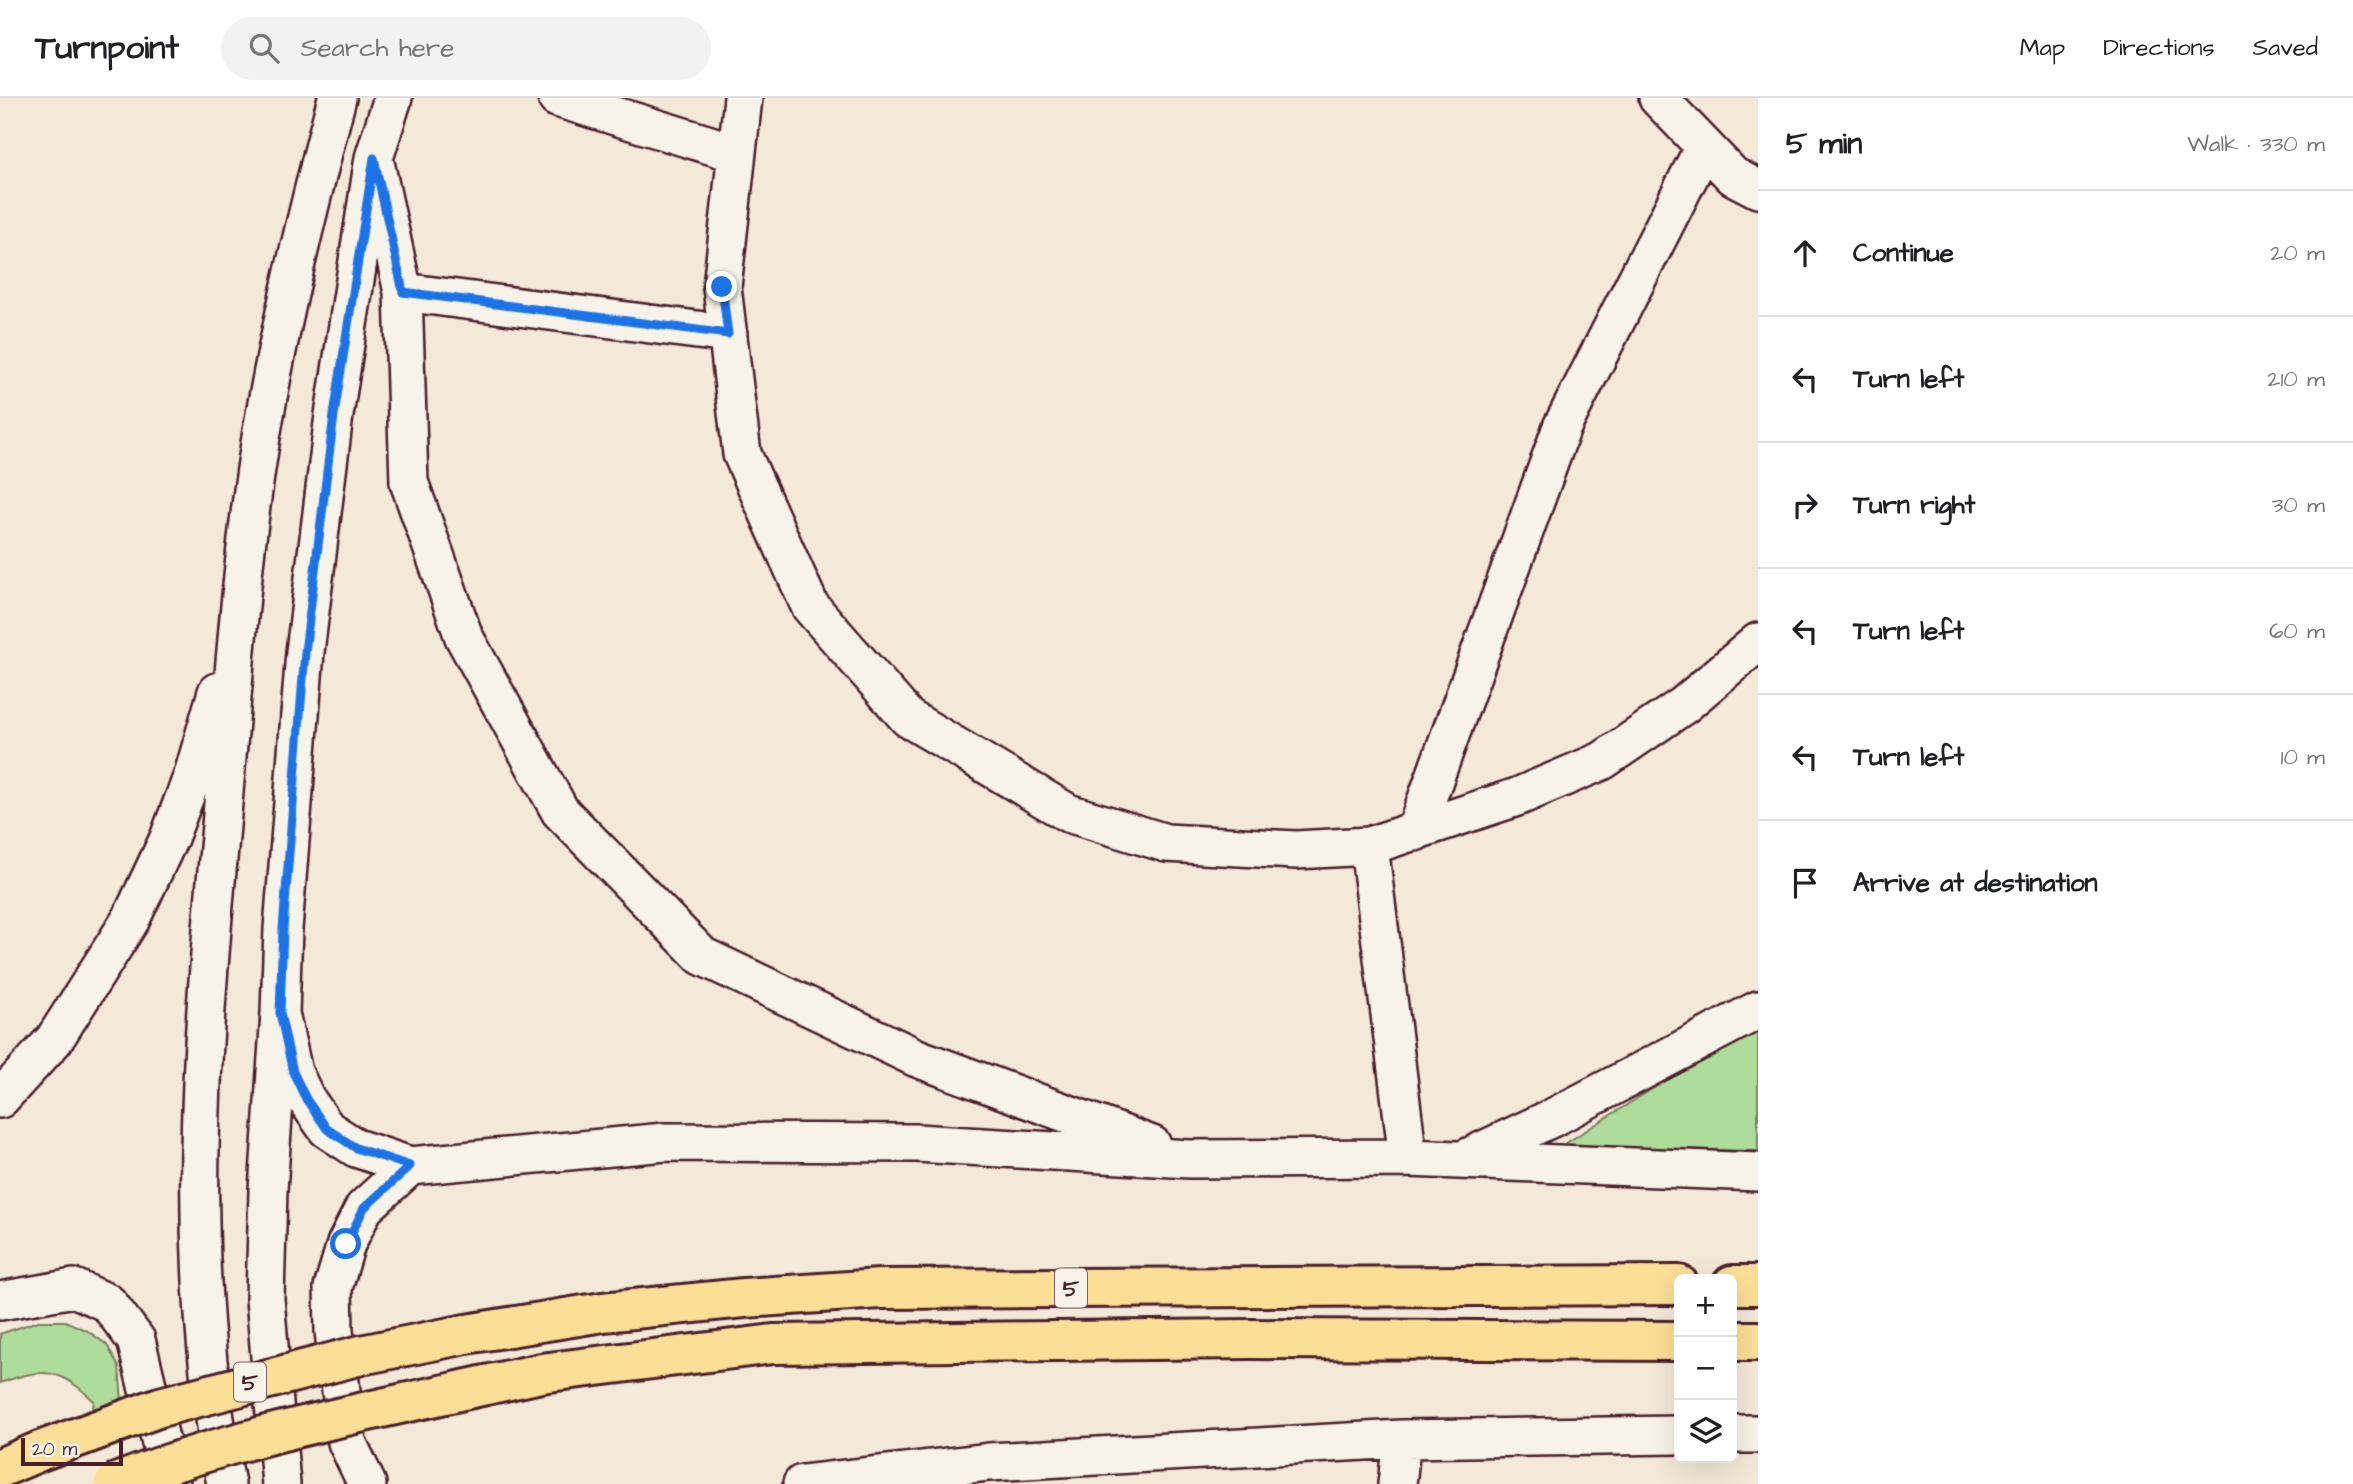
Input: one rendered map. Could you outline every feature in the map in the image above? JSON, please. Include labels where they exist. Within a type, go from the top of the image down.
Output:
[{"type":"highway","points":[[1737,1285],[1758,1285]]},
{"type":"highway","name":"5","points":[[0,1468],[160,1407],[287,1373],[466,1334],[603,1312],[744,1298],[880,1289],[1674,1286]]},
{"type":"highway","name":"5","points":[[114,1484],[244,1442],[315,1423],[541,1373],[773,1344],[1250,1339],[1674,1341]]},
{"type":"highway","points":[[1737,1341],[1758,1341]]},
{"type":"street","points":[[226,1484],[205,1352],[199,1218],[203,1028],[237,620],[256,469],[275,357],[300,240],[337,98]]},
{"type":"street","points":[[281,1484],[265,1299],[268,1190],[283,929],[305,652],[334,415],[374,158],[393,98]]},
{"type":"street","points":[[557,98],[736,152]]},
{"type":"street","points":[[743,98],[722,287],[742,453],[810,606],[908,718],[1068,813],[1166,843],[1296,850],[1369,846],[1517,797],[1602,761],[1684,705],[1758,642]]},
{"type":"street","points":[[1658,98],[1733,176],[1758,189]]},
{"type":"street","points":[[1415,832],[1562,427],[1703,147]]},
{"type":"street","points":[[374,158],[403,292],[409,482],[464,636],[560,811],[702,956],[917,1058],[1190,1159]]},
{"type":"street","points":[[403,292],[728,334]]},
{"type":"street","points":[[0,1099],[54,1040],[131,919],[169,838],[193,775],[237,620]]},
{"type":"street","points":[[1369,846],[1408,1158]]},
{"type":"street","points":[[1463,1160],[1554,1117],[1758,1010]]},
{"type":"street","points":[[280,1013],[293,1072],[306,1099],[327,1129],[356,1148],[410,1166],[665,1142],[916,1143],[1190,1159],[1408,1158],[1758,1172]]},
{"type":"street","points":[[367,1484],[347,1442],[334,1331],[333,1287],[346,1244],[364,1208],[410,1166]]},
{"type":"street","points":[[0,1301],[75,1288],[108,1303],[136,1340],[170,1484]]},
{"type":"street","points":[[1737,1434],[1758,1434]]},
{"type":"street","points":[[802,1484],[989,1462],[1402,1439],[1674,1435]]},
{"type":"street","points":[[1396,1484],[1402,1439]]},
{"type":"green space","points":[[1758,1023],[1758,1151],[1561,1146]]},
{"type":"green space","points":[[38,1321],[65,1321],[88,1331],[107,1345],[119,1367],[122,1401],[92,1412],[94,1401],[82,1390],[71,1382],[50,1374],[28,1374],[0,1383],[0,1334]]},
{"type":"route","points":[[346,1244],[364,1208],[410,1166],[356,1148],[327,1129],[306,1099],[293,1072],[280,1013],[283,929],[305,652],[334,415],[374,158],[403,292],[728,334],[722,287]]}]
